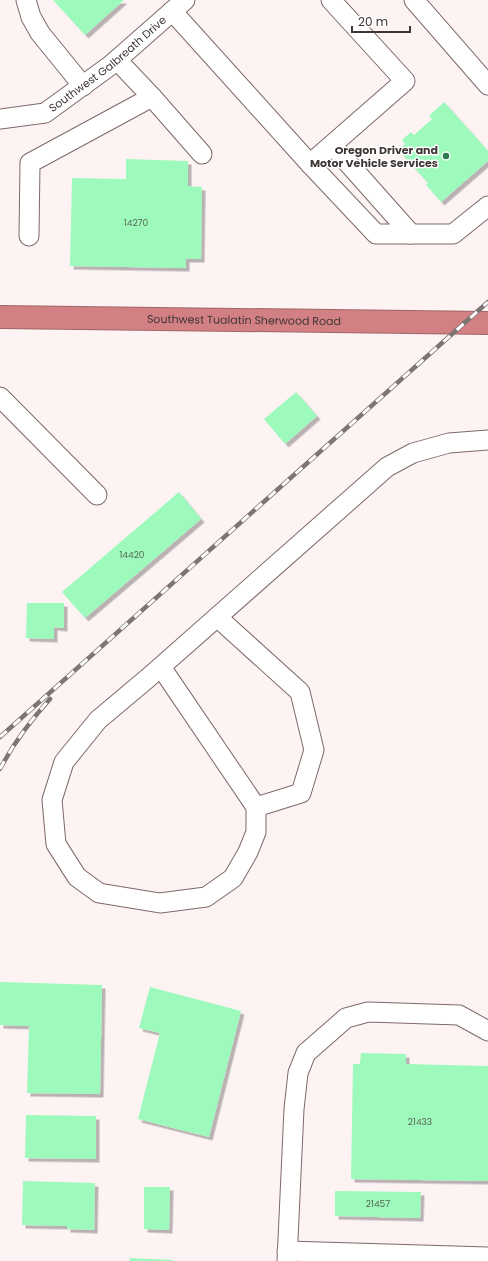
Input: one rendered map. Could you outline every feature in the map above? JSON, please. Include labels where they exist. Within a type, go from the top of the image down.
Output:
[{"type":"highway","name":"Southwest Tualatin Sherwood Road","points":[[0,317],[488,323]]},
{"type":"street","points":[[26,0],[40,33],[83,86]]},
{"type":"street","points":[[310,164],[405,81],[331,0]]},
{"type":"street","points":[[414,0],[488,85]]},
{"type":"street","points":[[179,6],[310,164],[376,234],[453,234],[488,206]]},
{"type":"street","name":"Southwest Galbreath Drive","points":[[0,119],[45,113],[117,60],[179,6]]},
{"type":"street","points":[[117,60],[202,154]]},
{"type":"street","points":[[29,236],[30,163],[152,98]]},
{"type":"street","points":[[332,145],[411,234]]},
{"type":"street","points":[[0,397],[97,495]]},
{"type":"street","points":[[161,667],[256,807],[256,832],[248,852],[233,878],[206,897],[160,903],[99,893],[77,877],[56,844],[52,800],[64,762],[98,720],[161,667],[387,468],[413,453],[449,443],[488,440]]},
{"type":"street","points":[[217,617],[300,692],[314,750],[301,793],[256,807]]},
{"type":"street","points":[[488,1031],[460,1014],[368,1012],[346,1018],[306,1053],[298,1073],[294,1109],[287,1256],[488,1257]]},
{"type":"building","points":[[53,0],[124,0],[85,35]]},
{"type":"building","name":"Oregon Driver and Motor Vehicle Services","points":[[444,102],[488,151],[488,161],[441,202],[426,185],[428,183],[398,150],[405,144],[402,140],[411,132],[414,135],[432,119],[429,116]]},
{"type":"building","points":[[126,159],[188,161],[188,186],[202,187],[201,259],[186,259],[186,268],[70,266],[72,178],[126,179]]},
{"type":"building","points":[[296,392],[317,416],[285,444],[264,419]]},
{"type":"building","points":[[179,492],[201,519],[85,618],[62,592]]},
{"type":"building","points":[[27,603],[64,603],[64,628],[54,627],[54,639],[26,638]]},
{"type":"building","points":[[0,982],[102,985],[100,1094],[27,1093],[29,1026],[0,1025]]},
{"type":"building","points":[[150,987],[241,1011],[209,1137],[138,1119],[160,1033],[139,1028]]},
{"type":"building","points":[[361,1053],[406,1054],[406,1064],[488,1066],[488,1181],[351,1179],[353,1064],[360,1064]]},
{"type":"building","points":[[26,1115],[96,1116],[96,1159],[25,1158]]},
{"type":"building","points":[[23,1181],[95,1183],[94,1230],[67,1229],[67,1226],[22,1225]]},
{"type":"building","points":[[144,1187],[170,1187],[169,1230],[144,1229]]},
{"type":"building","points":[[335,1191],[421,1192],[420,1218],[335,1216]]},
{"type":"building","points":[[130,1258],[173,1260],[173,1261],[130,1261]]},
{"type":"railway","points":[[0,737],[488,302]]},
{"type":"railway","points":[[0,769],[23,732],[50,699]]},
{"type":"place","name":"Oregon Driver and Motor Vehicle Services","points":[[446,156]]}]
